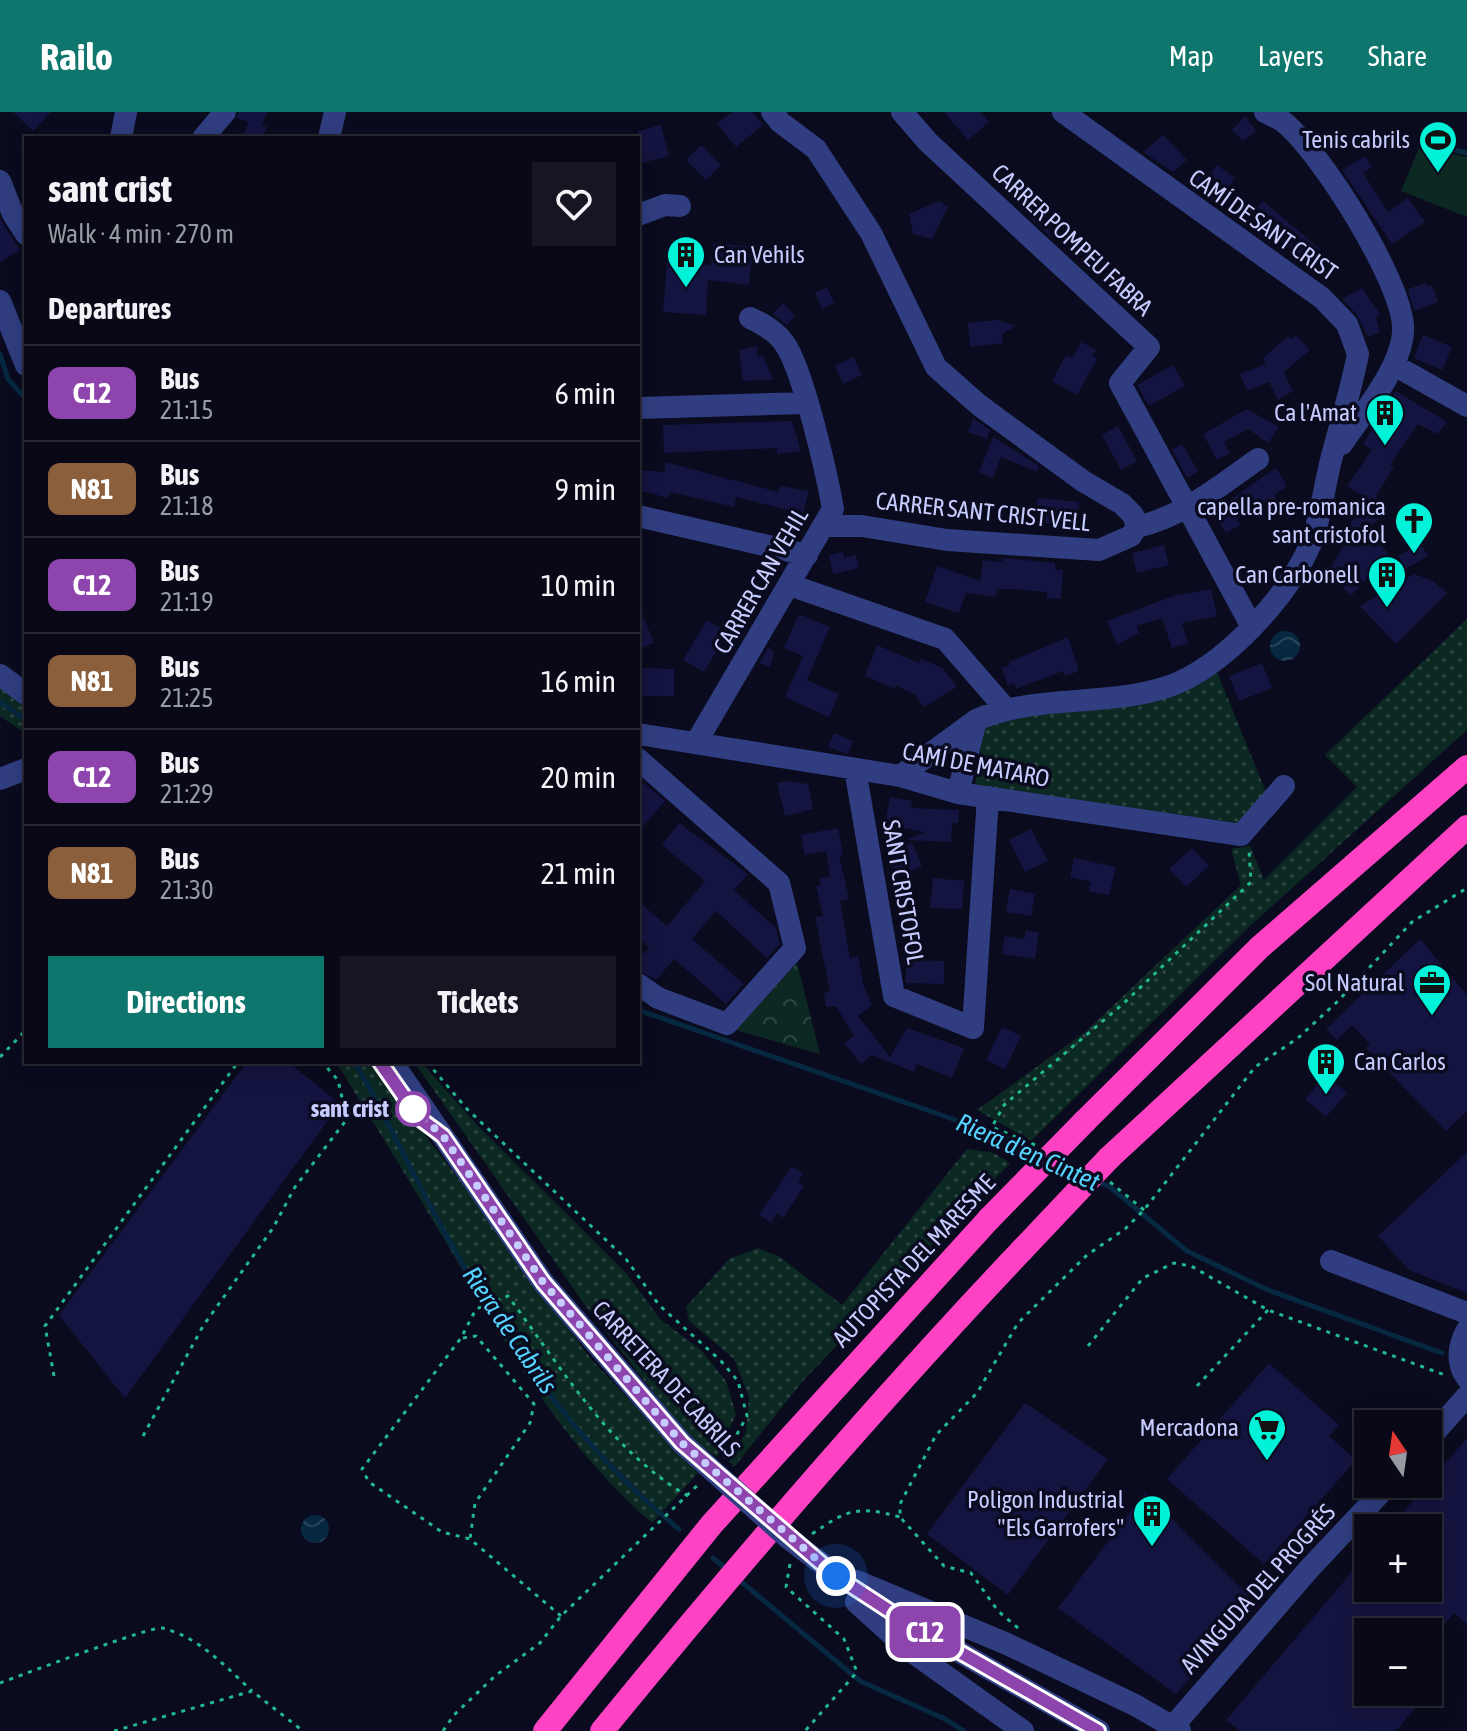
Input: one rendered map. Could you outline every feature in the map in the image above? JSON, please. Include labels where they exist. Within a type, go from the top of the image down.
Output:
[{"type":"highway","name":"AUTOPISTA DEL MARESME","points":[[545,1731],[712,1524],[989,1219],[1260,947],[1467,767]]},
{"type":"highway","points":[[602,1731],[746,1556],[937,1340],[1022,1250],[1467,827]]},
{"type":"street","points":[[121,136],[126,112]]},
{"type":"street","points":[[205,136],[225,112]]},
{"type":"street","points":[[329,136],[335,112]]},
{"type":"street","name":"CARRER SANT CRIST VELL","points":[[772,112],[780,122],[816,149],[871,233],[936,367],[979,405],[1083,481],[1122,504],[1133,515],[1137,527],[1131,536],[1099,550],[947,540],[862,526],[825,526]]},
{"type":"street","name":"CARRER POMPEU FABRA","points":[[902,112],[928,142],[1149,347],[1120,383],[1190,507],[1252,627]]},
{"type":"street","name":"CAMÍ DE SANT CRIST","points":[[900,776],[976,720],[1005,708],[1083,702],[1167,687],[1211,665],[1252,627],[1291,578],[1311,543],[1358,354],[1347,324],[1322,298],[1063,112]]},
{"type":"street","points":[[1265,112],[1286,118],[1354,212],[1392,286],[1403,326],[1394,365],[1330,462]]},
{"type":"street","points":[[0,181],[24,230]]},
{"type":"street","points":[[640,214],[665,205],[680,206]]},
{"type":"street","points":[[0,301],[24,360]]},
{"type":"street","name":"CARRER CAN VEHIL","points":[[697,741],[833,509],[828,478],[786,344],[766,325],[750,318]]},
{"type":"street","points":[[1394,365],[1467,406]]},
{"type":"street","points":[[640,408],[806,403]]},
{"type":"street","points":[[1137,527],[1160,522],[1190,507],[1258,459]]},
{"type":"street","points":[[640,516],[807,555]]},
{"type":"street","points":[[790,585],[945,639],[1005,708]]},
{"type":"street","points":[[0,675],[24,693]]},
{"type":"street","points":[[958,793],[976,720]]},
{"type":"street","name":"CAMÍ DE MATARO","points":[[640,734],[900,776],[958,793],[1241,835]]},
{"type":"street","points":[[640,761],[779,883],[795,948],[727,1024],[658,998],[640,985]]},
{"type":"street","name":"SANT CRISTOFOL","points":[[855,769],[894,996],[973,1028],[988,797]]},
{"type":"street","points":[[0,779],[24,770]]},
{"type":"street","points":[[1241,835],[1284,786]]},
{"type":"street","points":[[381,1064],[419,1118],[443,1136]]},
{"type":"street","name":"CARRETERA DE CABRILS","points":[[393,1064],[543,1282],[682,1443],[798,1537],[836,1576],[902,1619],[1099,1731]]},
{"type":"street","points":[[1331,1261],[1467,1313]]},
{"type":"street","points":[[1458,1377],[1459,1350],[1467,1330]]},
{"type":"street","points":[[1442,1424],[1467,1396]]},
{"type":"street","name":"AVINGUDA DEL PROGRÉS","points":[[1174,1729],[1309,1569],[1376,1498]]},
{"type":"street","points":[[836,1576],[859,1582],[1007,1644],[1174,1729]]},
{"type":"street","points":[[836,1576],[845,1593],[908,1649],[1023,1731]]},
{"type":"path","points":[[1036,1145],[992,1127],[1004,1105],[1124,1003],[1251,882],[1249,838],[1241,835]]},
{"type":"path","points":[[900,1517],[900,1504],[936,1435],[977,1393],[1018,1323],[1087,1255],[1125,1229],[1144,1210],[1255,1067],[1298,1038],[1338,1001],[1412,922],[1467,888]]},
{"type":"path","points":[[0,1057],[24,1032]]},
{"type":"path","points":[[54,1376],[45,1326],[237,1064]]},
{"type":"path","points":[[143,1436],[203,1326],[273,1228],[295,1187],[347,1119],[338,1080],[324,1064]]},
{"type":"path","points":[[429,1064],[467,1109],[626,1259],[659,1305],[738,1381],[747,1416],[722,1461]]},
{"type":"path","points":[[1109,1170],[1144,1210]]},
{"type":"path","points":[[1088,1346],[1143,1278],[1174,1263],[1191,1266],[1268,1310],[1458,1377]]},
{"type":"path","points":[[561,1616],[470,1539],[442,1532],[369,1482],[362,1469],[461,1338],[476,1309],[508,1296],[605,1425],[640,1463],[688,1496]]},
{"type":"path","points":[[1197,1386],[1268,1310]]},
{"type":"path","points":[[461,1338],[476,1336],[534,1404],[530,1423],[475,1503],[470,1539]]},
{"type":"path","points":[[443,1731],[454,1715],[495,1676],[540,1643],[561,1616],[704,1480]]},
{"type":"path","points":[[798,1537],[846,1511],[872,1509],[900,1517],[944,1566],[971,1573],[998,1611],[1026,1634]]},
{"type":"path","points":[[790,1561],[786,1587],[844,1639],[857,1672],[805,1731]]},
{"type":"path","points":[[0,1683],[109,1646],[141,1630],[159,1627],[185,1637],[214,1654],[252,1691],[303,1731]]},
{"type":"path","points":[[114,1731],[252,1691]]},
{"type":"green space","name":"Tenis cabrils","points":[[1419,148],[1467,157],[1467,217],[1401,191]]},
{"type":"green space","points":[[1467,619],[1467,730],[1249,927],[1031,1141],[977,1110],[1085,1032],[1241,885],[1231,849],[1250,846],[1264,880],[1357,787],[1325,755]]},
{"type":"green space","points":[[1217,672],[1266,792],[1238,823],[975,786],[983,729],[1011,717],[1145,703]]},
{"type":"green space","points":[[0,685],[24,703],[24,733],[0,716]]},
{"type":"green space","points":[[797,963],[820,1054],[736,1030]]},
{"type":"green space","points":[[337,1064],[371,1064],[492,1222],[591,1359],[698,1473],[652,1523],[588,1458],[534,1388]]},
{"type":"green space","points":[[415,1064],[423,1064],[478,1126],[627,1274],[660,1319],[702,1351],[726,1381],[736,1414],[717,1457],[691,1440],[585,1305]]},
{"type":"green space","points":[[967,1149],[994,1153],[1010,1163],[803,1381],[734,1467],[729,1461],[746,1432],[749,1397],[734,1359],[689,1321],[686,1307],[729,1259],[758,1248],[780,1257],[842,1305]]},
{"type":"water","points":[[1285,631],[1296,635],[1300,646],[1296,657],[1285,661],[1274,657],[1270,646],[1274,635]]},
{"type":"water","points":[[315,1515],[325,1519],[329,1529],[325,1539],[315,1543],[305,1539],[301,1529],[305,1519]]},
{"type":"building","points":[[13,112],[51,112],[33,131]]},
{"type":"building","points":[[239,112],[267,112],[262,124],[267,128],[263,136],[243,136],[249,122],[237,118]]},
{"type":"building","points":[[732,112],[752,112],[763,125],[736,147],[717,124]]},
{"type":"building","points":[[944,112],[980,112],[989,122],[968,140]]},
{"type":"building","points":[[1245,116],[1256,131],[1243,141],[1232,130]]},
{"type":"building","points":[[661,125],[669,156],[640,163],[638,131]]},
{"type":"building","points":[[1163,135],[1187,160],[1173,172],[1143,152]]},
{"type":"building","points":[[701,145],[721,165],[706,180],[686,160]]},
{"type":"building","points":[[1365,156],[1372,167],[1363,173],[1388,212],[1408,198],[1425,222],[1392,244],[1342,170]]},
{"type":"building","points":[[1217,165],[1235,178],[1216,203],[1192,185],[1199,175],[1206,180]]},
{"type":"building","points":[[1034,191],[1054,210],[1048,216],[1055,223],[1048,230],[1053,239],[1019,207]]},
{"type":"building","points":[[939,201],[948,207],[932,239],[913,234],[909,214]]},
{"type":"building","points":[[1263,201],[1320,249],[1316,252],[1328,264],[1317,274],[1278,235],[1270,244],[1243,221]]},
{"type":"building","points":[[0,219],[20,250],[0,262]]},
{"type":"building","points":[[713,243],[753,247],[749,285],[708,280],[706,315],[663,312],[667,262],[711,265]]},
{"type":"building","points":[[1426,283],[1428,287],[1432,285],[1438,302],[1414,311],[1408,289]]},
{"type":"building","points":[[827,287],[834,303],[822,309],[815,293]]},
{"type":"building","points":[[1362,288],[1380,314],[1376,318],[1380,332],[1368,337],[1357,315],[1342,299]]},
{"type":"building","points":[[783,303],[795,316],[787,325],[773,314]]},
{"type":"building","points":[[998,320],[1016,326],[1002,334],[1003,343],[970,347],[968,323]]},
{"type":"building","points":[[1296,335],[1310,350],[1284,372],[1293,391],[1278,400],[1269,382],[1247,391],[1240,374],[1266,364],[1263,358],[1288,336],[1291,339]]},
{"type":"building","points":[[1423,335],[1452,347],[1442,370],[1414,358]]},
{"type":"building","points":[[1081,342],[1096,350],[1092,356],[1097,359],[1077,395],[1052,381],[1066,355],[1072,358]]},
{"type":"building","points":[[757,346],[757,356],[763,356],[773,380],[743,381],[739,350]]},
{"type":"building","points":[[853,357],[862,375],[843,384],[835,366]]},
{"type":"building","points":[[1173,365],[1185,386],[1149,406],[1137,385]]},
{"type":"building","points":[[1396,391],[1447,422],[1438,434],[1418,424],[1390,465],[1394,467],[1376,496],[1385,514],[1365,530],[1388,553],[1351,596],[1325,569],[1333,564],[1350,535],[1351,522],[1371,501],[1347,486],[1372,450],[1363,444]]},
{"type":"building","points":[[1247,409],[1279,427],[1268,443],[1248,429],[1224,442],[1230,453],[1217,460],[1203,434]]},
{"type":"building","points":[[973,418],[990,430],[987,439],[968,432]]},
{"type":"building","points":[[792,421],[801,451],[777,454],[777,448],[664,453],[663,425]]},
{"type":"building","points":[[1118,426],[1137,461],[1121,470],[1102,435]]},
{"type":"building","points":[[993,437],[1039,466],[1037,472],[1001,457],[993,478],[979,472]]},
{"type":"building","points":[[1182,444],[1198,471],[1187,478],[1172,450]]},
{"type":"building","points":[[665,462],[778,492],[780,486],[809,491],[803,514],[736,497],[734,507],[670,492],[668,498],[640,491],[640,470],[665,472]]},
{"type":"building","points":[[1276,468],[1287,486],[1274,495],[1277,500],[1237,519],[1240,525],[1226,533],[1213,512]]},
{"type":"building","points":[[1037,498],[1079,502],[1076,527],[1035,522]]},
{"type":"building","name":"capella pre-romanica sant cristofol","points":[[1421,544],[1428,556],[1405,569],[1398,556]]},
{"type":"building","points":[[1164,545],[1169,565],[1137,573],[1132,553]]},
{"type":"building","points":[[843,552],[844,558],[856,555],[859,568],[833,574],[829,555]]},
{"type":"building","points":[[1003,558],[1055,563],[1055,570],[1063,570],[1061,599],[1047,598],[1047,592],[1013,589],[997,589],[996,597],[966,593],[959,613],[925,602],[937,566],[980,581],[983,560],[1002,562]]},
{"type":"building","name":"Can Carbonell","points":[[1414,574],[1433,581],[1447,593],[1396,644],[1360,606]]},
{"type":"building","points":[[1211,589],[1217,616],[1182,623],[1188,643],[1172,648],[1162,618],[1137,626],[1139,633],[1117,645],[1107,621],[1173,596]]},
{"type":"building","points":[[640,608],[654,643],[640,648]]},
{"type":"building","points":[[799,614],[830,627],[807,680],[839,694],[829,717],[785,697],[803,656],[784,648]]},
{"type":"building","points":[[707,620],[728,633],[704,672],[683,660]]},
{"type":"building","points":[[1068,637],[1079,671],[1065,676],[1063,671],[1016,689],[1014,683],[1008,686],[1002,668],[1010,665],[1009,662]]},
{"type":"building","points":[[877,645],[919,663],[921,659],[943,668],[957,687],[924,707],[915,695],[896,685],[895,689],[865,676]]},
{"type":"building","points":[[768,648],[774,652],[770,667],[759,663]]},
{"type":"building","points":[[1262,663],[1272,688],[1239,701],[1229,676]]},
{"type":"building","points":[[640,668],[674,669],[674,696],[640,696]]},
{"type":"building","points":[[834,733],[853,741],[848,754],[828,747]]},
{"type":"building","points":[[644,783],[665,801],[640,830],[640,787]]},
{"type":"building","points":[[777,783],[808,784],[813,809],[785,816]]},
{"type":"building","points":[[890,797],[912,801],[911,808],[959,810],[958,823],[952,823],[951,842],[906,840],[925,832],[885,824]]},
{"type":"building","points":[[679,823],[748,874],[734,890],[776,928],[780,944],[767,958],[716,911],[692,939],[744,984],[726,1004],[674,959],[656,980],[640,971],[640,958],[649,947],[640,939],[640,903],[667,926],[705,881],[662,845]]},
{"type":"building","points":[[838,828],[843,855],[839,855],[849,899],[840,901],[850,958],[858,956],[864,987],[872,1005],[858,1016],[890,1057],[907,1028],[964,1048],[952,1078],[917,1064],[914,1072],[872,1055],[861,1064],[844,1043],[854,1036],[836,1006],[826,1007],[824,993],[830,992],[815,917],[823,916],[816,886],[821,885],[819,879],[830,876],[826,851],[805,855],[801,835]]},
{"type":"building","points":[[1031,829],[1048,861],[1025,872],[1009,840]]},
{"type":"building","points":[[912,843],[922,866],[898,877],[888,854]]},
{"type":"building","points":[[1192,848],[1209,866],[1186,887],[1169,869]]},
{"type":"building","points":[[1074,858],[1116,867],[1109,895],[1089,891],[1091,882],[1070,877]]},
{"type":"building","points":[[933,878],[964,881],[962,909],[930,908]]},
{"type":"building","points":[[1010,889],[1035,894],[1031,916],[1006,912]]},
{"type":"building","points":[[1026,930],[1039,933],[1035,959],[1002,954],[1005,936],[1024,939]]},
{"type":"building","points":[[1420,939],[1467,995],[1467,1111],[1446,1131],[1366,1048],[1370,1044],[1352,1025],[1337,1040],[1326,1029]]},
{"type":"building","points":[[906,960],[944,961],[944,984],[906,983]]},
{"type":"building","points":[[1002,1027],[1021,1036],[1005,1069],[986,1060]]},
{"type":"building","points":[[246,1064],[290,1064],[340,1104],[125,1398],[59,1315]]},
{"type":"building","name":"Can Carlos","points":[[1326,1075],[1347,1093],[1326,1117],[1305,1099]]},
{"type":"building","points":[[1467,1152],[1467,1293],[1409,1270],[1378,1236]]},
{"type":"building","points":[[792,1166],[803,1174],[798,1182],[804,1186],[783,1218],[777,1213],[771,1223],[759,1215]]},
{"type":"building","name":"Mercadona","points":[[1269,1363],[1339,1425],[1329,1436],[1354,1458],[1354,1462],[1264,1564],[1167,1479]]},
{"type":"building","points":[[1025,1403],[1108,1459],[1008,1595],[927,1534]]},
{"type":"building","points":[[1467,1438],[1467,1624],[1454,1613],[1442,1627],[1442,1618],[1354,1618],[1354,1706],[1417,1706],[1396,1731],[1240,1731],[1226,1720],[1354,1569],[1354,1602],[1442,1602],[1442,1514],[1402,1514],[1416,1498],[1442,1498],[1442,1467]]},
{"type":"building","name":"Poligon Industrial \"Els Garrofers\"","points":[[1145,1492],[1257,1604],[1176,1694],[1058,1608]]},
{"type":"waterway","points":[[1423,142],[1467,153]]},
{"type":"waterway","name":"Riera d'en Cintet","points":[[0,354],[8,379],[24,397]]},
{"type":"waterway","name":"Riera de Cabrils","points":[[0,702],[24,719]]},
{"type":"waterway","name":"Riera d'en Cintet","points":[[640,1011],[996,1134],[1043,1156]]},
{"type":"waterway","name":"Riera de Cabrils","points":[[356,1064],[453,1248],[508,1338],[600,1454],[679,1529]]},
{"type":"waterway","name":"Riera d'en Cintet","points":[[1056,1162],[1083,1175]]},
{"type":"waterway","name":"Riera d'en Cintet","points":[[1096,1181],[1110,1187],[1187,1251],[1268,1290],[1442,1353]]},
{"type":"waterway","name":"Riera de Cabrils","points":[[713,1558],[728,1570]]},
{"type":"waterway","name":"Riera de Cabrils","points":[[738,1579],[860,1681],[947,1720],[964,1731]]},
{"type":"bus line","name":"C12","points":[[381,1064],[419,1118],[443,1136],[543,1282],[682,1443],[788,1538],[836,1576],[902,1619],[1098,1731]]},
{"type":"place","name":"Tenis cabrils","points":[[1438,174]]},
{"type":"place","name":"Can Vehils","points":[[686,289]]},
{"type":"place","name":"Ca l'Amat","points":[[1385,447]]},
{"type":"place","name":"capella pre-romanica sant cristofol","points":[[1414,555]]},
{"type":"place","name":"Can Carbonell","points":[[1387,609]]},
{"type":"place","name":"Sol Natural","points":[[1432,1017]]},
{"type":"place","name":"Can Carlos","points":[[1326,1096]]},
{"type":"place","name":"sant crist","points":[[413,1109]]},
{"type":"place","name":"Mercadona","points":[[1267,1462]]},
{"type":"place","name":"Poligon Industrial \"Els Garrofers\"","points":[[1152,1548]]},
{"type":"route","points":[[413,1109],[419,1118],[443,1136],[543,1282],[682,1443],[788,1538],[836,1576]]}]
